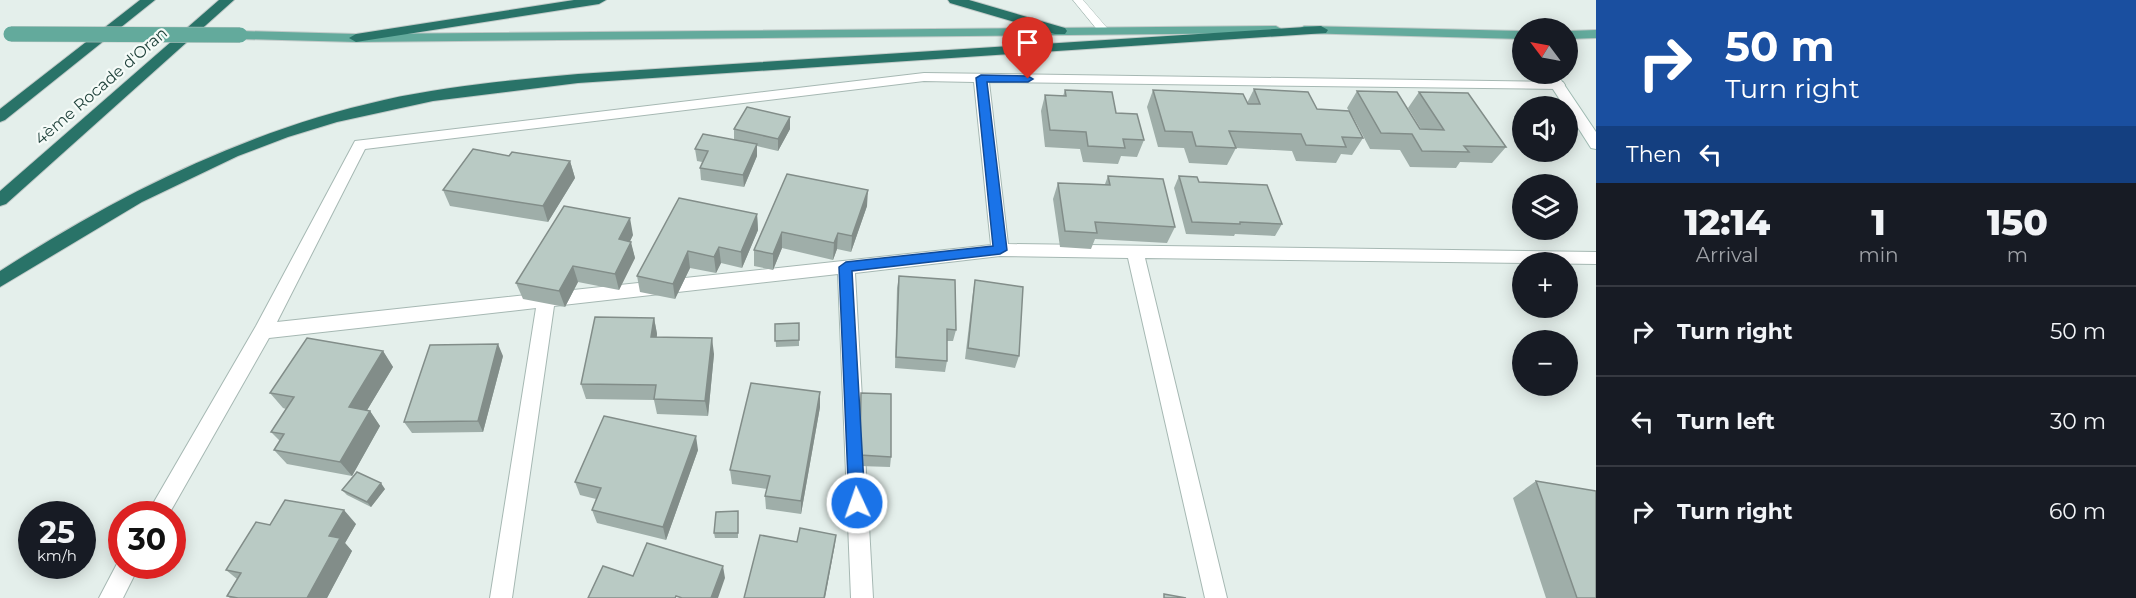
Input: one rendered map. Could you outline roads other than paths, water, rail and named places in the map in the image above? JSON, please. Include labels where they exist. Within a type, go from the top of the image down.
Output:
[{"type":"highway","name":"4ème Rocade d'Oran","points":[[0,117],[148,0]]},
{"type":"highway","name":"4ème Rocade d'Oran","points":[[0,200],[227,0]]},
{"type":"highway","points":[[356,38],[599,0]]},
{"type":"highway","points":[[956,0],[1060,31]]},
{"type":"highway","points":[[0,280],[107,213],[174,178],[227,155],[330,120],[429,96],[521,84],[935,53],[1321,30]]},
{"type":"main road","points":[[5,33],[356,38],[1321,30],[1512,35]]},
{"type":"main road","points":[[1578,34],[1596,34]]},
{"type":"street","points":[[165,501],[263,331],[360,146],[924,77],[1512,79]]},
{"type":"street","points":[[981,78],[1000,250]]},
{"type":"street","points":[[1557,84],[1596,144]]},
{"type":"street","points":[[263,331],[1000,250],[1596,258]]},
{"type":"street","points":[[1135,251],[1216,598]]},
{"type":"street","points":[[846,267],[862,598]]},
{"type":"street","points":[[501,598],[546,300]]},
{"type":"street","points":[[110,598],[121,579]]},
{"type":"lane","points":[[1078,0],[1104,31]]}]
